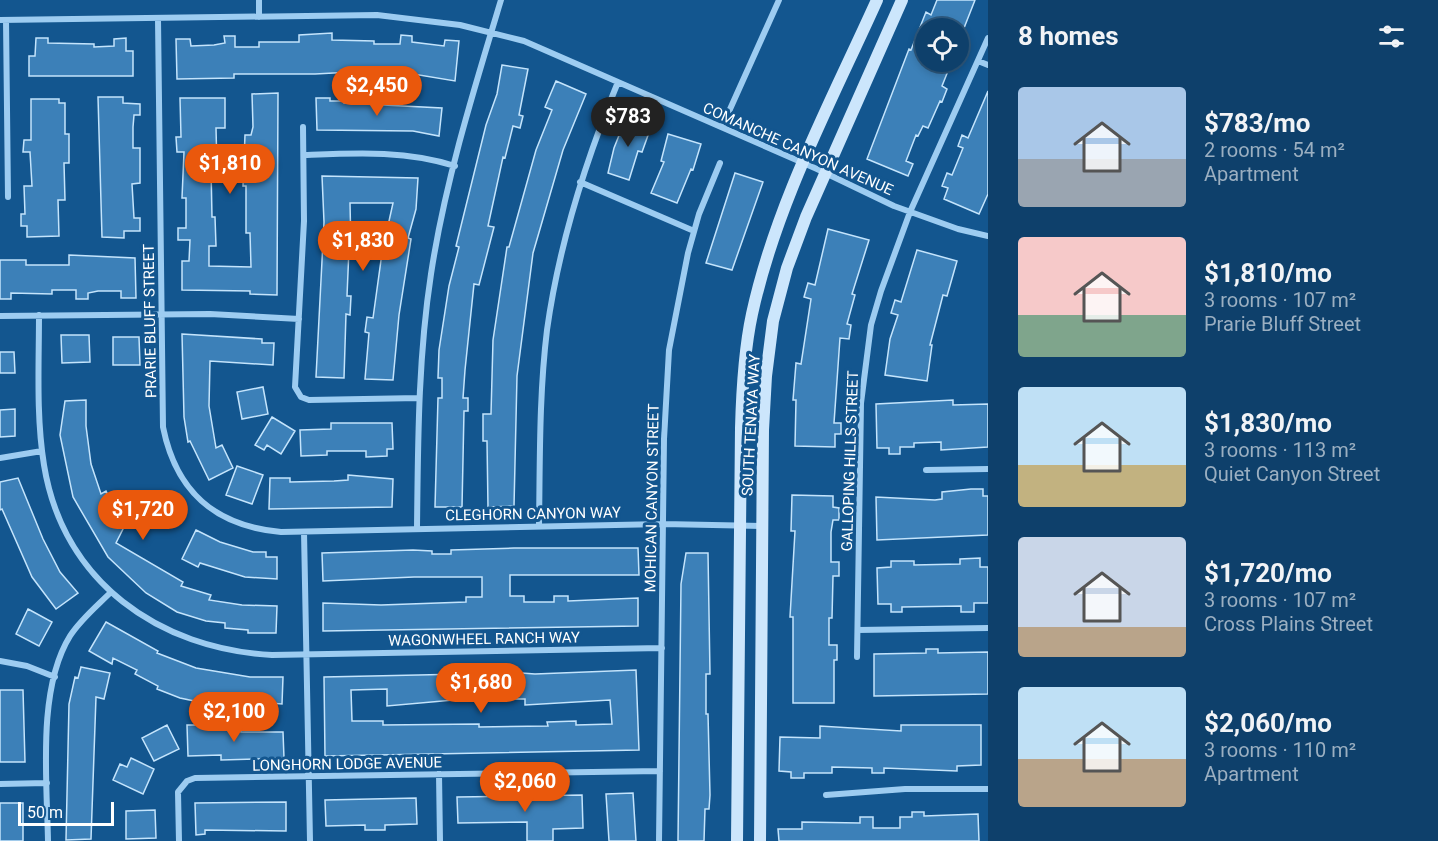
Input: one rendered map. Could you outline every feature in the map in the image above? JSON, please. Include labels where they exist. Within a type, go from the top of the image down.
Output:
[{"type":"street","points":[[259,0],[259,17]]},
{"type":"street","points":[[417,528],[418,398],[431,272],[455,166],[501,0]]},
{"type":"street","points":[[722,127],[779,0]]},
{"type":"street","name":"SOUTH TENAYA WAY","points":[[737,841],[743,372],[751,315],[765,260],[804,163],[877,0]]},
{"type":"street","name":"SOUTH TENAYA WAY","points":[[760,841],[762,526],[766,376],[774,321],[787,268],[825,172],[902,0]]},
{"type":"street","name":"COMANCHE CANYON AVENUE","points":[[3,20],[406,16],[492,32],[524,41],[825,172],[910,212],[988,236]]},
{"type":"street","name":"PRARIE BLUFF STREET","points":[[158,19],[163,427],[173,464],[184,482],[206,506],[235,522],[267,530],[304,532]]},
{"type":"street","points":[[3,20],[8,197]]},
{"type":"street","name":"GALLOPING HILLS STREET","points":[[857,657],[863,377],[871,325],[910,212],[988,38]]},
{"type":"street","points":[[978,61],[988,65]]},
{"type":"street","points":[[539,526],[541,414],[547,332],[561,255],[580,182],[618,82]]},
{"type":"street","points":[[303,127],[304,154],[294,380],[297,392],[309,400],[418,398]]},
{"type":"street","points":[[304,154],[387,153],[425,157],[455,166]]},
{"type":"street","name":"MOHICAN CANYON STREET","points":[[659,841],[663,524],[669,350],[674,315],[694,231],[720,164]]},
{"type":"street","points":[[0,170],[8,169]]},
{"type":"street","points":[[580,182],[694,231]]},
{"type":"street","points":[[0,316],[210,314],[298,319]]},
{"type":"street","name":"WAGONWHEEL RANCH WAY","points":[[39,315],[42,451],[47,482],[66,533],[77,552],[111,592],[150,621],[196,643],[247,654],[662,648]]},
{"type":"street","points":[[0,458],[42,451]]},
{"type":"street","points":[[926,470],[988,469]]},
{"type":"street","name":"CLEGHORN CANYON WAY","points":[[304,532],[663,524],[762,526]]},
{"type":"street","points":[[304,532],[310,841]]},
{"type":"street","points":[[48,841],[49,720],[55,677],[70,637],[111,592]]},
{"type":"street","points":[[858,630],[988,628]]},
{"type":"street","points":[[0,661],[27,666],[55,677]]},
{"type":"street","name":"LONGHORN LODGE AVENUE","points":[[179,841],[177,800],[182,786],[195,778],[660,771]]},
{"type":"street","points":[[439,774],[440,841]]},
{"type":"street","points":[[0,784],[47,783]]},
{"type":"street","points":[[826,795],[905,789],[988,789]]},
{"type":"building","points":[[937,0],[975,0],[968,18],[924,18],[926,12],[931,15]]},
{"type":"building","points":[[332,33],[332,40],[374,41],[374,44],[400,44],[401,35],[412,36],[412,42],[444,46],[445,40],[459,41],[455,81],[389,70],[315,74],[234,74],[234,78],[177,79],[176,39],[190,39],[191,46],[214,45],[225,43],[224,36],[235,36],[235,47],[259,47],[259,42],[299,42],[299,35]]},
{"type":"building","points":[[36,38],[48,38],[48,43],[94,44],[94,47],[114,46],[114,39],[126,38],[126,51],[133,51],[133,76],[29,76],[29,56],[35,56]]},
{"type":"building","points":[[915,40],[915,72],[948,72],[942,86],[947,89],[942,102],[940,101],[928,128],[923,126],[918,136],[916,135],[906,161],[913,164],[908,176],[867,159],[909,49],[911,50]]},
{"type":"building","points":[[502,65],[528,69],[519,115],[523,116],[520,128],[513,126],[505,158],[503,157],[488,226],[494,227],[479,285],[474,284],[463,398],[468,398],[468,411],[464,411],[462,507],[435,507],[438,398],[442,398],[442,378],[438,378],[439,350],[449,286],[459,247],[456,246],[486,125],[497,94]]},
{"type":"building","points":[[556,81],[586,94],[563,150],[533,253],[517,376],[514,506],[488,507],[487,441],[483,441],[483,414],[491,414],[493,340],[507,247],[509,247],[536,150],[552,110],[545,107]]},
{"type":"building","points":[[988,91],[988,194],[979,214],[944,199],[948,188],[942,186],[947,173],[952,175],[963,148],[958,146],[962,135],[968,138]]},
{"type":"building","points":[[278,93],[277,295],[250,294],[250,291],[182,290],[182,261],[189,261],[190,240],[178,240],[178,228],[186,228],[186,198],[182,198],[184,152],[177,152],[176,137],[181,137],[180,98],[225,98],[225,128],[216,128],[217,168],[211,168],[212,217],[215,217],[216,246],[209,246],[209,266],[251,267],[250,233],[246,233],[246,186],[243,186],[245,135],[251,135],[253,127],[252,94]]},
{"type":"building","points":[[98,97],[123,97],[123,103],[140,104],[140,115],[134,115],[133,148],[140,148],[140,183],[132,184],[134,218],[140,218],[140,231],[124,231],[124,238],[102,237]]},
{"type":"building","points":[[316,98],[330,98],[330,101],[344,101],[344,103],[442,108],[439,136],[413,131],[317,130]]},
{"type":"building","points":[[31,99],[59,99],[59,103],[65,103],[65,134],[69,134],[69,163],[64,163],[65,200],[58,200],[59,236],[27,237],[27,226],[21,226],[21,214],[25,214],[24,186],[32,186],[30,152],[23,152],[24,140],[31,140]]},
{"type":"building","points":[[626,118],[651,127],[642,152],[638,151],[629,180],[608,173],[614,148]]},
{"type":"building","points":[[668,134],[701,144],[693,170],[691,169],[677,203],[651,193],[664,162],[661,161]]},
{"type":"building","points":[[735,173],[763,182],[732,270],[706,263]]},
{"type":"building","points":[[322,176],[418,178],[416,209],[408,238],[411,239],[399,315],[393,380],[365,379],[369,333],[365,332],[367,317],[373,318],[382,253],[393,203],[350,203],[351,249],[349,249],[347,296],[351,296],[350,315],[346,314],[344,378],[316,377],[324,222]]},
{"type":"building","points":[[828,229],[869,240],[852,294],[855,295],[847,324],[851,325],[849,339],[840,338],[834,423],[841,423],[841,434],[835,434],[835,447],[795,446],[796,400],[793,400],[796,363],[801,364],[811,299],[804,297],[808,283],[815,285]]},
{"type":"building","points":[[917,250],[957,261],[947,296],[943,295],[930,345],[932,345],[927,381],[885,375],[890,339],[898,315],[891,313],[895,300],[901,302]]},
{"type":"building","points":[[69,255],[135,258],[136,298],[121,298],[121,291],[98,291],[88,293],[88,299],[76,299],[76,290],[52,290],[52,294],[11,293],[11,299],[0,299],[0,260],[26,260],[26,265],[69,265]]},
{"type":"building","points":[[182,334],[262,339],[262,343],[274,343],[273,365],[210,361],[209,406],[216,448],[222,445],[233,468],[209,480],[190,441],[188,442],[184,417]]},
{"type":"building","points":[[61,335],[89,335],[90,362],[62,363]]},
{"type":"building","points":[[113,337],[139,337],[140,365],[113,365]]},
{"type":"building","points":[[0,352],[14,352],[15,373],[0,373]]},
{"type":"building","points":[[263,387],[268,414],[242,419],[237,392]]},
{"type":"building","points":[[86,400],[86,426],[91,464],[101,494],[106,491],[118,515],[115,516],[123,529],[116,543],[183,582],[181,586],[211,595],[209,600],[242,605],[277,606],[276,633],[248,633],[248,630],[225,628],[225,623],[206,621],[177,612],[146,593],[108,557],[73,497],[60,435],[65,401]]},
{"type":"building","points":[[953,400],[953,405],[988,404],[988,447],[941,450],[941,442],[914,443],[914,447],[900,447],[900,454],[889,454],[889,448],[877,448],[876,404]]},
{"type":"building","points":[[15,409],[15,436],[0,437],[0,410]]},
{"type":"building","points":[[272,417],[295,431],[281,454],[267,445],[264,450],[255,445]]},
{"type":"building","points":[[331,423],[392,423],[393,449],[387,449],[387,456],[366,457],[366,451],[327,451],[327,455],[301,456],[300,430],[331,429]]},
{"type":"building","points":[[237,466],[263,475],[252,504],[226,495]]},
{"type":"building","points":[[348,475],[393,479],[392,507],[269,509],[270,478],[290,478],[290,482],[334,481],[348,480]]},
{"type":"building","points":[[18,478],[43,539],[60,572],[78,593],[56,609],[32,577],[2,509],[0,510],[0,482]]},
{"type":"building","points":[[983,489],[983,496],[988,496],[988,535],[877,540],[876,497],[935,500],[942,499],[942,492]]},
{"type":"building","points":[[792,495],[833,496],[833,507],[839,508],[839,520],[833,520],[831,532],[831,562],[839,562],[839,576],[833,576],[832,618],[829,618],[829,645],[837,645],[837,660],[834,660],[834,703],[793,703],[793,617],[790,617],[795,531],[791,531]]},
{"type":"building","points":[[196,530],[220,542],[253,552],[266,552],[266,557],[277,557],[277,579],[245,577],[200,563],[198,567],[182,559]]},
{"type":"building","points":[[638,548],[639,575],[510,575],[510,596],[524,596],[524,602],[554,602],[554,596],[568,596],[568,601],[638,598],[638,626],[323,631],[323,603],[381,605],[466,602],[466,597],[482,597],[482,577],[323,581],[322,553],[413,550],[432,551],[432,554],[451,554],[451,550]]},
{"type":"building","points":[[686,553],[708,553],[710,674],[706,674],[706,714],[708,714],[710,795],[709,809],[705,809],[704,841],[678,841],[681,584]]},
{"type":"building","points":[[980,558],[980,567],[988,567],[988,603],[974,603],[974,612],[961,612],[961,606],[902,607],[902,612],[891,612],[891,604],[878,604],[877,568],[891,567],[891,561],[914,561],[914,565],[960,564],[960,559]]},
{"type":"building","points":[[28,609],[52,622],[39,646],[16,634]]},
{"type":"building","points":[[106,622],[158,651],[157,653],[196,668],[250,677],[283,677],[282,704],[205,698],[204,703],[180,698],[157,689],[158,686],[135,674],[137,670],[113,658],[112,664],[89,651]]},
{"type":"building","points":[[926,649],[938,649],[938,653],[988,652],[988,694],[874,696],[874,654],[926,653]]},
{"type":"building","points":[[81,667],[110,673],[104,699],[96,697],[91,839],[66,840],[69,704],[75,677],[78,678]]},
{"type":"building","points":[[636,670],[639,750],[325,756],[324,677],[465,674],[465,678],[486,677],[486,674],[507,672],[535,674]],"holes":[[[387,689],[387,706],[465,699],[525,699],[525,705],[610,700],[612,724],[576,725],[576,721],[547,722],[548,726],[479,727],[479,724],[383,725],[383,721],[352,721],[351,690]]]},
{"type":"building","points":[[0,690],[23,690],[25,762],[0,762]]},
{"type":"building","points":[[167,725],[179,749],[154,761],[142,738]]},
{"type":"building","points":[[187,725],[241,725],[241,732],[283,732],[284,758],[221,760],[221,755],[188,756]]},
{"type":"building","points":[[901,725],[981,725],[981,765],[957,766],[957,771],[884,768],[884,773],[872,773],[872,768],[832,767],[832,773],[804,773],[804,778],[791,778],[791,772],[779,771],[780,737],[820,738],[820,726],[901,731]]},
{"type":"building","points":[[131,758],[154,769],[143,794],[113,780],[120,764],[127,767]]},
{"type":"building","points":[[633,793],[636,841],[609,841],[606,794]]},
{"type":"building","points":[[582,795],[583,828],[553,829],[553,841],[527,841],[527,822],[458,823],[457,797]]},
{"type":"building","points":[[416,798],[417,824],[385,825],[385,830],[365,830],[365,825],[326,826],[325,800]]},
{"type":"building","points":[[286,802],[286,831],[205,830],[205,834],[196,835],[195,803]]},
{"type":"building","points":[[0,803],[23,803],[23,841],[0,841]]},
{"type":"building","points":[[155,810],[156,838],[126,839],[126,811]]},
{"type":"building","points":[[912,812],[924,812],[924,816],[978,814],[979,841],[779,841],[778,829],[802,829],[802,822],[860,823],[860,817],[873,817],[873,828],[900,828],[900,817],[912,817]]}]
